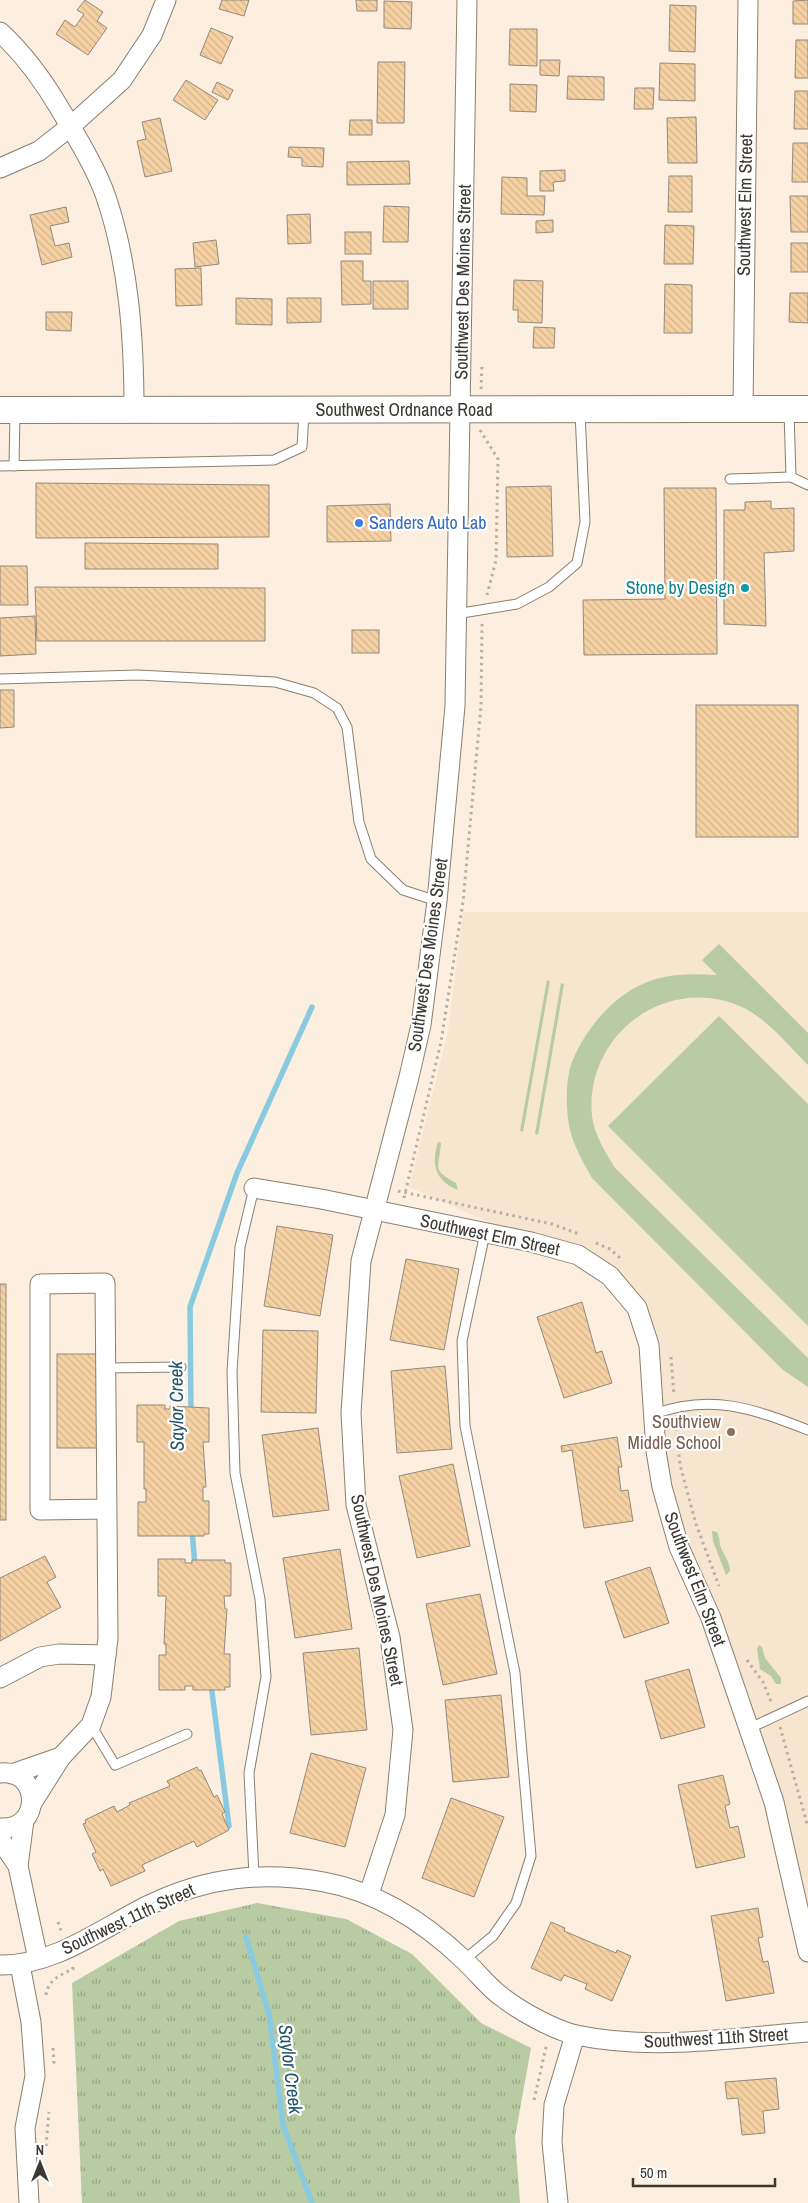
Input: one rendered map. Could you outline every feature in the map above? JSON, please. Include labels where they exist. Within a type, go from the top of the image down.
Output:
[{"type":"street","points":[[0,168],[39,151],[71,126],[122,80],[152,35],[166,0]]},
{"type":"street","name":"Southwest Des Moines Street","points":[[369,1894],[395,1815],[403,1730],[390,1636],[356,1505],[352,1413],[361,1261],[419,1034],[437,901],[455,706],[462,410],[467,0]]},
{"type":"street","name":"Southwest Elm Street","points":[[743,409],[748,0]]},
{"type":"street","points":[[0,32],[35,68],[71,126],[105,195],[117,237],[134,345],[134,410]]},
{"type":"street","name":"Southwest Ordnance Road","points":[[7,410],[798,409]]},
{"type":"street","name":"Southwest Elm Street","points":[[254,1188],[374,1210],[578,1255],[610,1276],[637,1308],[649,1345],[662,1487],[679,1546],[711,1618],[774,1802],[808,1952]]},
{"type":"street","points":[[0,1828],[16,1826],[24,1820],[30,1812],[32,1803],[61,1757],[91,1725],[101,1696],[108,1638],[106,1368],[105,1283],[40,1284],[40,1510],[107,1509]]},
{"type":"street","points":[[0,1678],[40,1657],[59,1654],[106,1655]]},
{"type":"street","points":[[6,1773],[61,1757]]},
{"type":"street","points":[[6,1773],[27,1784],[32,1803]]},
{"type":"street","points":[[24,1820],[18,1866],[38,1959]]},
{"type":"street","points":[[0,1839],[18,1866]]},
{"type":"street","name":"Southwest 11th Street","points":[[0,1965],[20,1965],[77,1944],[150,1905],[208,1882],[254,1876],[324,1882],[369,1894],[419,1922],[464,1960],[502,1997],[554,2028],[575,2035],[650,2043],[689,2042],[808,2032]]},
{"type":"street","points":[[20,1965],[31,2022],[35,2076],[25,2128],[29,2203]]},
{"type":"street","points":[[558,2203],[552,2142],[554,2105],[575,2035]]},
{"type":"lane","points":[[791,477],[798,409]]},
{"type":"lane","points":[[7,410],[14,466]]},
{"type":"lane","points":[[0,466],[274,460],[302,447],[304,410]]},
{"type":"lane","points":[[456,614],[517,604],[549,586],[576,562],[585,522],[580,410]]},
{"type":"lane","points":[[730,479],[791,477],[808,485]]},
{"type":"lane","points":[[0,679],[138,675],[275,682],[314,693],[337,708],[347,727],[359,822],[371,859],[403,890],[437,901]]},
{"type":"lane","points":[[254,1188],[240,1247],[232,1372],[235,1473],[260,1599],[266,1677],[250,1773],[254,1876]]},
{"type":"lane","points":[[464,1960],[493,1936],[516,1903],[531,1856],[515,1672],[465,1426],[462,1340],[485,1233]]},
{"type":"lane","points":[[106,1368],[181,1367]]},
{"type":"lane","points":[[654,1414],[670,1408],[703,1403],[734,1406],[755,1410],[808,1430]]},
{"type":"lane","points":[[750,1728],[808,1701]]},
{"type":"lane","points":[[91,1725],[115,1765],[186,1734]]},
{"type":"shaded area","name":"Southview Middle School","points":[[463,912],[808,912],[808,1952],[774,1802],[679,1546],[649,1345],[610,1276],[409,1187],[448,1031]]},
{"type":"green space","points":[[719,944],[808,1033],[808,1065],[771,1027],[746,1009],[717,999],[689,998],[662,1004],[638,1017],[617,1036],[602,1059],[593,1086],[593,1123],[601,1144],[615,1168],[808,1358],[808,1387],[783,1370],[592,1178],[577,1150],[569,1126],[567,1097],[570,1068],[578,1048],[595,1022],[617,1000],[642,984],[656,979],[679,975],[717,975],[702,960]]},
{"type":"green space","points":[[547,980],[550,981],[523,1132],[520,1131]]},
{"type":"green space","points":[[561,983],[564,984],[538,1135],[535,1134]]},
{"type":"green space","points":[[719,1016],[808,1104],[808,1326],[608,1126]]},
{"type":"green space","points":[[438,1142],[441,1143],[438,1168],[443,1175],[456,1183],[458,1190],[444,1182],[437,1171],[435,1158]]},
{"type":"green space","points":[[712,1531],[717,1532],[719,1536],[721,1548],[729,1565],[730,1571],[726,1575],[713,1541]]},
{"type":"green space","points":[[759,1645],[762,1647],[765,1658],[781,1678],[781,1684],[776,1684],[771,1676],[760,1669],[757,1649]]},
{"type":"green space","points":[[257,1903],[346,1919],[412,1954],[481,2023],[531,2048],[515,2137],[520,2203],[82,2203],[72,1983],[179,1921]]},
{"type":"building","points":[[85,0],[103,12],[97,21],[107,28],[88,55],[56,34],[65,20],[75,27],[84,14],[77,10]]},
{"type":"building","points":[[222,0],[249,0],[244,16],[219,9]]},
{"type":"building","points":[[356,0],[377,0],[377,11],[357,11]]},
{"type":"building","points":[[808,0],[808,24],[793,24],[793,1]]},
{"type":"building","points":[[384,1],[412,2],[411,29],[384,28]]},
{"type":"building","points":[[670,5],[696,6],[695,52],[669,51]]},
{"type":"building","points":[[211,28],[233,37],[221,64],[200,55]]},
{"type":"building","points":[[510,29],[537,29],[537,66],[509,65]]},
{"type":"building","points":[[796,40],[808,40],[808,78],[795,78]]},
{"type":"building","points":[[540,60],[560,60],[559,76],[540,75]]},
{"type":"building","points":[[378,62],[405,62],[404,123],[377,123]]},
{"type":"building","points":[[660,63],[695,64],[695,101],[659,100]]},
{"type":"building","points":[[568,76],[604,77],[604,100],[567,99]]},
{"type":"building","points":[[186,80],[218,100],[205,120],[173,100]]},
{"type":"building","points":[[217,82],[233,90],[228,100],[212,92]]},
{"type":"building","points":[[510,84],[537,85],[536,112],[510,111]]},
{"type":"building","points":[[635,88],[654,88],[653,109],[634,109]]},
{"type":"building","points":[[795,91],[808,91],[808,129],[794,129]]},
{"type":"building","points":[[696,117],[697,163],[668,163],[667,118]]},
{"type":"building","points":[[160,118],[172,171],[145,177],[137,141],[146,139],[142,122]]},
{"type":"building","points":[[350,120],[372,120],[372,135],[349,135]]},
{"type":"building","points":[[793,143],[808,143],[808,182],[792,182]]},
{"type":"building","points":[[289,147],[324,148],[323,167],[302,166],[302,158],[288,157]]},
{"type":"building","points":[[409,161],[410,184],[347,185],[347,162]]},
{"type":"building","points":[[565,170],[565,181],[553,182],[554,191],[540,191],[540,171]]},
{"type":"building","points":[[669,176],[692,176],[692,212],[668,212]]},
{"type":"building","points":[[502,177],[527,178],[527,196],[545,196],[544,215],[501,214]]},
{"type":"building","points":[[790,196],[808,196],[808,232],[791,232]]},
{"type":"building","points":[[384,206],[409,207],[408,242],[383,242]]},
{"type":"building","points":[[66,207],[69,222],[50,226],[55,246],[69,243],[72,257],[42,265],[30,215]]},
{"type":"building","points":[[310,214],[311,243],[288,244],[287,215]]},
{"type":"building","points":[[553,220],[553,232],[536,233],[536,221]]},
{"type":"building","points":[[665,225],[694,226],[693,264],[664,264]]},
{"type":"building","points":[[345,232],[371,232],[371,254],[345,254]]},
{"type":"building","points":[[216,240],[219,264],[195,267],[193,243]]},
{"type":"building","points":[[791,243],[808,243],[808,272],[791,272]]},
{"type":"building","points":[[341,261],[363,261],[363,281],[371,281],[371,304],[342,305]]},
{"type":"building","points":[[201,268],[202,305],[176,306],[175,269]]},
{"type":"building","points":[[514,280],[543,281],[542,323],[518,322],[518,310],[513,310]]},
{"type":"building","points":[[373,281],[408,281],[408,309],[373,309]]},
{"type":"building","points":[[665,284],[692,285],[692,333],[664,333]]},
{"type":"building","points":[[790,293],[808,293],[808,323],[789,322]]},
{"type":"building","points":[[236,298],[272,299],[272,325],[236,324]]},
{"type":"building","points":[[287,298],[321,298],[321,322],[287,323]]},
{"type":"building","points":[[46,312],[72,312],[71,331],[46,330]]},
{"type":"building","points":[[534,327],[555,328],[554,348],[533,348]]},
{"type":"building","points":[[36,483],[269,485],[269,537],[36,538]]},
{"type":"building","points":[[551,486],[553,556],[507,557],[506,487]]},
{"type":"building","points":[[664,488],[716,488],[717,654],[584,655],[583,600],[665,599]]},
{"type":"building","name":"Stone by Design","points":[[771,501],[771,509],[794,508],[794,551],[764,553],[766,626],[724,624],[724,510],[745,510],[745,502]]},
{"type":"building","name":"Sanders Auto Lab","points":[[390,504],[391,541],[327,542],[327,506]]},
{"type":"building","points":[[85,543],[218,544],[218,569],[85,569]]},
{"type":"building","points":[[0,566],[27,566],[28,605],[0,605]]},
{"type":"building","points":[[35,587],[265,588],[265,641],[37,641]]},
{"type":"building","points":[[35,616],[36,654],[0,656],[0,618]]},
{"type":"building","points":[[352,630],[379,630],[379,653],[352,653]]},
{"type":"building","points":[[0,690],[14,690],[14,727],[0,728]]},
{"type":"building","points":[[696,705],[798,705],[798,837],[696,837]]},
{"type":"building","points":[[277,1226],[333,1235],[320,1316],[264,1306]]},
{"type":"building","points":[[406,1259],[459,1269],[444,1350],[390,1340]]},
{"type":"building","points":[[0,1284],[6,1284],[6,1520],[0,1520]]},
{"type":"building","points":[[582,1302],[596,1353],[602,1351],[612,1383],[564,1398],[537,1317]]},
{"type":"building","points":[[263,1330],[318,1331],[316,1413],[261,1412]]},
{"type":"building","points":[[57,1354],[98,1354],[98,1448],[57,1448]]},
{"type":"building","points":[[445,1366],[452,1449],[397,1453],[391,1371]]},
{"type":"building","points":[[137,1405],[165,1405],[165,1409],[170,1409],[170,1406],[209,1408],[209,1442],[203,1442],[206,1487],[203,1487],[203,1501],[209,1501],[209,1534],[204,1534],[204,1536],[138,1536],[138,1502],[146,1502],[146,1489],[144,1489],[144,1442],[137,1442]]},
{"type":"building","points":[[318,1428],[329,1510],[273,1517],[262,1435]]},
{"type":"building","points":[[617,1437],[622,1467],[618,1467],[621,1491],[628,1490],[633,1521],[584,1528],[572,1450],[562,1452],[561,1446]]},
{"type":"building","points":[[453,1464],[470,1546],[417,1558],[399,1476]]},
{"type":"building","points":[[340,1549],[352,1629],[295,1638],[283,1558]]},
{"type":"building","points":[[45,1556],[56,1577],[47,1582],[61,1607],[0,1641],[0,1578]]},
{"type":"building","points":[[158,1559],[185,1559],[185,1563],[192,1563],[192,1560],[225,1560],[225,1563],[231,1563],[231,1596],[224,1596],[225,1609],[227,1609],[224,1654],[230,1654],[230,1687],[225,1687],[225,1690],[193,1690],[193,1686],[185,1686],[185,1690],[159,1690],[159,1655],[166,1655],[166,1644],[164,1644],[166,1596],[158,1596]]},
{"type":"building","points":[[650,1567],[669,1623],[624,1638],[605,1582]]},
{"type":"building","points":[[480,1594],[497,1674],[443,1685],[426,1604]]},
{"type":"building","points":[[359,1648],[367,1730],[311,1735],[303,1653]]},
{"type":"building","points":[[689,1669],[705,1727],[661,1739],[645,1681]]},
{"type":"building","points":[[501,1695],[509,1777],[453,1782],[445,1700]]},
{"type":"building","points":[[311,1753],[366,1768],[345,1847],[290,1833]]},
{"type":"building","points":[[197,1767],[199,1771],[201,1770],[214,1797],[217,1795],[225,1812],[222,1814],[229,1830],[197,1847],[194,1841],[142,1865],[145,1871],[111,1886],[103,1869],[100,1871],[92,1854],[96,1852],[83,1824],[86,1823],[85,1820],[114,1806],[117,1812],[130,1805],[129,1803],[170,1786],[167,1781]]},
{"type":"building","points":[[723,1775],[730,1804],[725,1806],[730,1828],[738,1826],[745,1857],[696,1868],[678,1785]]},
{"type":"building","points":[[451,1798],[504,1817],[474,1897],[422,1878]]},
{"type":"building","points":[[758,1908],[763,1937],[758,1938],[763,1962],[768,1961],[774,1993],[726,2001],[711,1916]]},
{"type":"building","points":[[551,1922],[565,1928],[564,1931],[616,1953],[617,1950],[631,1956],[612,2001],[585,1989],[587,1984],[564,1975],[561,1981],[531,1968]]},
{"type":"building","points":[[776,2078],[779,2109],[763,2111],[765,2133],[742,2135],[738,2098],[727,2099],[725,2082]]},
{"type":"waterway","name":"Saylor Creek","points":[[191,1413],[190,1307],[237,1173],[312,1007]]},
{"type":"waterway","name":"Saylor Creek","points":[[192,1530],[195,1566]]},
{"type":"waterway","name":"Saylor Creek","points":[[211,1684],[229,1826]]},
{"type":"waterway","name":"Saylor Creek","points":[[246,1937],[269,2014],[283,2125],[312,2203]]},
{"type":"place","name":"Sanders Auto Lab","points":[[359,523]]},
{"type":"place","name":"Stone by Design","points":[[745,588]]},
{"type":"place","name":"Southview Middle School","points":[[731,1432]]}]
